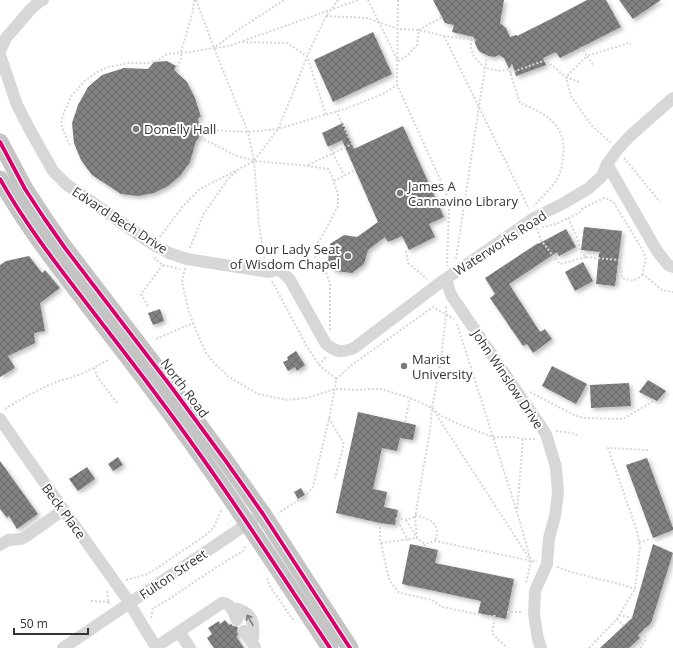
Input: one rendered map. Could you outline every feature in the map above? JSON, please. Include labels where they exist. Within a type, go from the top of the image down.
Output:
[{"type":"highway","name":"North Road","points":[[0,142],[25,189],[51,228],[268,515],[350,648]]},
{"type":"highway","name":"North Road","points":[[0,179],[22,216],[39,240],[183,431],[248,524],[330,648]]},
{"type":"street","points":[[0,51],[6,38],[31,9],[43,0]]},
{"type":"street","name":"Edvard Bech Drive","points":[[0,55],[18,105],[30,130],[53,171],[66,184],[152,244],[186,264],[269,272],[279,269],[290,280],[326,344],[333,349]]},
{"type":"street","name":"Waterworks Road","points":[[333,349],[347,351],[354,348],[441,282],[589,188],[602,176],[607,164],[630,136],[673,98]]},
{"type":"street","points":[[607,164],[657,251],[668,265],[673,267]]},
{"type":"street","name":"John Winslow Drive","points":[[441,282],[536,418],[550,432],[556,467],[558,493],[555,516],[549,538],[547,564],[536,591],[534,614],[538,640],[541,648]]},
{"type":"street","name":"Beck Place","points":[[2,415],[63,510],[129,603],[156,648]]},
{"type":"street","points":[[0,545],[8,540],[21,539],[25,537],[63,510]]},
{"type":"street","name":"Fulton Street","points":[[63,648],[248,524],[268,515]]},
{"type":"street","points":[[156,648],[222,603],[225,603],[232,608],[237,620]]},
{"type":"street","points":[[232,608],[244,611],[253,623],[254,645]]},
{"type":"street","points":[[244,631],[254,645]]},
{"type":"street","points":[[179,632],[190,648]]},
{"type":"path","points":[[195,0],[248,132],[254,161],[259,226],[265,262],[273,284],[319,365],[336,379]]},
{"type":"path","points":[[177,67],[181,59],[181,52],[195,0]]},
{"type":"path","points":[[214,48],[238,30],[284,0]]},
{"type":"path","points":[[338,0],[330,9],[306,56],[278,129],[254,161],[239,169],[231,176],[214,198],[203,215],[188,254],[182,282],[193,323],[206,353],[229,377],[258,394],[272,398],[286,400],[307,398],[336,389],[379,389],[410,398],[432,408],[440,415],[456,423],[493,437],[536,439],[550,432],[572,433],[577,435]]},
{"type":"path","points":[[70,145],[61,123],[64,112],[72,95],[85,81],[97,72],[109,67],[129,63],[157,62],[167,54],[229,46],[358,0]]},
{"type":"path","points":[[368,0],[398,61]]},
{"type":"path","points":[[398,0],[397,85],[446,192],[449,208],[441,282]]},
{"type":"path","points":[[326,16],[368,18],[398,29],[419,30],[444,36],[476,40]]},
{"type":"path","points":[[419,30],[442,17]]},
{"type":"path","points":[[398,61],[407,56],[417,45],[419,30]]},
{"type":"path","points":[[444,36],[529,210],[556,180],[563,162],[565,146],[560,129],[551,120],[538,111],[520,103],[509,68],[501,71],[485,68],[474,57],[471,48],[471,39]]},
{"type":"path","points":[[240,42],[287,42],[306,56],[326,115]]},
{"type":"path","points":[[566,77],[587,56],[628,43],[631,44]]},
{"type":"path","points":[[581,47],[594,66]]},
{"type":"path","points":[[441,282],[456,264],[487,56]]},
{"type":"path","points":[[510,72],[546,60],[566,77],[579,82]]},
{"type":"path","points":[[566,77],[571,96],[592,126],[618,149],[660,202]]},
{"type":"path","points":[[319,365],[333,349],[330,339],[330,284],[326,272],[315,257],[316,246],[338,206],[338,194],[328,169],[306,165],[254,161],[237,156],[199,137],[206,130],[248,132],[278,129],[326,115],[385,93],[397,85]]},
{"type":"path","points":[[306,165],[352,144],[336,111]]},
{"type":"path","points":[[330,146],[344,175]]},
{"type":"path","points":[[186,264],[163,265],[155,259],[152,244],[159,238],[183,206],[200,189],[254,161]]},
{"type":"path","points":[[334,181],[355,170]]},
{"type":"path","points":[[604,198],[608,199],[614,203],[643,251],[646,260],[643,274],[638,280],[632,281],[622,278],[619,260],[586,257],[560,264],[541,240],[536,223],[556,224],[579,213],[583,208],[604,198]]},
{"type":"path","points":[[568,218],[578,240],[580,251],[586,257]]},
{"type":"path","points":[[531,233],[536,223]]},
{"type":"path","points":[[406,251],[408,263],[441,282]]},
{"type":"path","points":[[148,306],[141,294],[163,265]]},
{"type":"path","points":[[643,274],[662,290],[673,292]]},
{"type":"path","points":[[417,538],[415,516],[441,361],[446,300]]},
{"type":"path","points":[[268,515],[305,496],[313,487],[332,400],[336,389],[336,379],[353,364],[433,307],[456,320],[531,561],[432,408]]},
{"type":"path","points":[[156,339],[193,323]]},
{"type":"path","points":[[2,415],[21,399],[38,390],[94,368],[108,360]]},
{"type":"path","points":[[94,368],[98,378],[118,404]]},
{"type":"path","points":[[524,389],[574,415],[583,418],[623,419],[656,400]]},
{"type":"path","points":[[405,422],[410,398]]},
{"type":"path","points":[[329,418],[344,444],[335,478]]},
{"type":"path","points":[[517,512],[523,439]]},
{"type":"path","points":[[588,648],[617,619],[635,588],[640,547],[637,530],[608,448],[648,450]]},
{"type":"path","points":[[123,581],[148,574],[206,535],[214,526],[221,511]]},
{"type":"path","points":[[406,520],[417,538],[424,545],[435,541],[438,532],[435,524],[428,519],[415,516],[406,520],[396,518],[408,540]]},
{"type":"path","points":[[380,523],[380,543],[390,581],[398,592],[432,600],[442,607],[487,616],[495,616],[492,633],[507,648]]},
{"type":"path","points":[[380,543],[417,538]]},
{"type":"path","points":[[639,542],[651,539]]},
{"type":"path","points":[[151,618],[153,608],[243,551]]},
{"type":"path","points":[[91,602],[109,602]]},
{"type":"path","points":[[507,612],[522,612]]},
{"type":"path","points":[[619,615],[632,618]]},
{"type":"path","points":[[617,619],[624,626]]},
{"type":"path","points":[[640,648],[645,641],[645,628]]},
{"type":"building","points":[[433,0],[504,0],[500,23],[506,28],[510,37],[517,36],[587,0],[606,0],[621,27],[560,58],[556,52],[543,58],[546,65],[516,76],[512,63],[509,69],[504,58],[499,55],[494,57],[480,52],[475,43],[474,37],[452,32],[454,25],[445,23]]},
{"type":"building","points":[[619,0],[661,0],[633,19]]},
{"type":"building","points":[[373,32],[392,74],[333,102],[314,60]]},
{"type":"building","name":"Donelly Hall","points":[[167,61],[176,66],[174,70],[187,82],[195,98],[201,117],[198,118],[200,136],[196,141],[190,162],[180,176],[168,186],[154,193],[138,196],[121,194],[92,175],[81,160],[74,143],[72,123],[78,105],[88,87],[102,75],[124,68],[148,69],[154,62]]},
{"type":"building","name":"James A Cannavino Library","points":[[343,123],[354,149],[403,126],[444,217],[429,224],[435,237],[409,250],[402,236],[388,242],[385,237],[368,250],[364,264],[352,273],[335,271],[328,261],[330,244],[344,235],[357,237],[378,222],[342,140],[328,147],[322,133]]},
{"type":"building","points":[[584,227],[622,231],[615,286],[596,284],[599,253],[601,252],[581,250]]},
{"type":"building","points":[[566,229],[576,247],[559,256],[557,252],[509,284],[540,332],[545,329],[552,339],[533,353],[527,344],[523,346],[490,298],[495,294],[485,278],[538,243]]},
{"type":"building","points":[[29,256],[42,273],[45,270],[60,288],[40,303],[45,331],[34,333],[35,343],[8,356],[15,368],[0,377],[0,265],[6,261]]},
{"type":"building","points":[[583,262],[593,281],[575,291],[565,272]]},
{"type":"building","points":[[160,309],[164,321],[153,325],[148,313]]},
{"type":"building","points":[[296,351],[305,365],[297,371],[295,367],[288,371],[283,362],[288,360],[287,357]]},
{"type":"building","points":[[552,366],[587,384],[576,404],[542,386]]},
{"type":"building","points":[[648,380],[666,391],[657,401],[639,392]]},
{"type":"building","points":[[629,383],[631,406],[591,408],[590,385]]},
{"type":"building","points":[[358,412],[416,425],[413,440],[400,438],[397,451],[382,448],[373,489],[387,492],[384,507],[398,510],[395,525],[336,513]]},
{"type":"building","points":[[118,457],[123,465],[113,471],[108,464]]},
{"type":"building","points":[[647,458],[673,528],[673,530],[653,538],[626,465]]},
{"type":"building","points":[[0,461],[38,514],[17,529],[9,516],[7,518],[0,509]]},
{"type":"building","points":[[87,467],[95,479],[78,491],[69,479]]},
{"type":"building","points":[[301,488],[305,495],[298,499],[294,492]]},
{"type":"building","points":[[410,544],[438,550],[435,563],[514,579],[506,619],[478,613],[481,601],[402,584]]},
{"type":"building","points":[[653,544],[673,553],[651,623],[638,635],[640,638],[629,648],[600,648],[632,618]]},
{"type":"building","points":[[225,620],[229,625],[231,624],[238,627],[238,635],[236,636],[244,648],[214,648],[207,638],[212,634],[208,628],[219,621],[220,624]]},
{"type":"cycle path","points":[[0,142],[25,189],[44,218],[225,460],[263,514],[350,648]]},
{"type":"cycle path","points":[[0,179],[19,211],[40,241],[152,388],[205,462],[330,648]]},
{"type":"place","name":"Donelly Hall","points":[[136,129]]},
{"type":"place","name":"James A Cannavino Library","points":[[400,193]]},
{"type":"place","name":"Our Lady Seat of Wisdom Chapel","points":[[348,256]]},
{"type":"place","name":"Marist University","points":[[404,366]]}]
